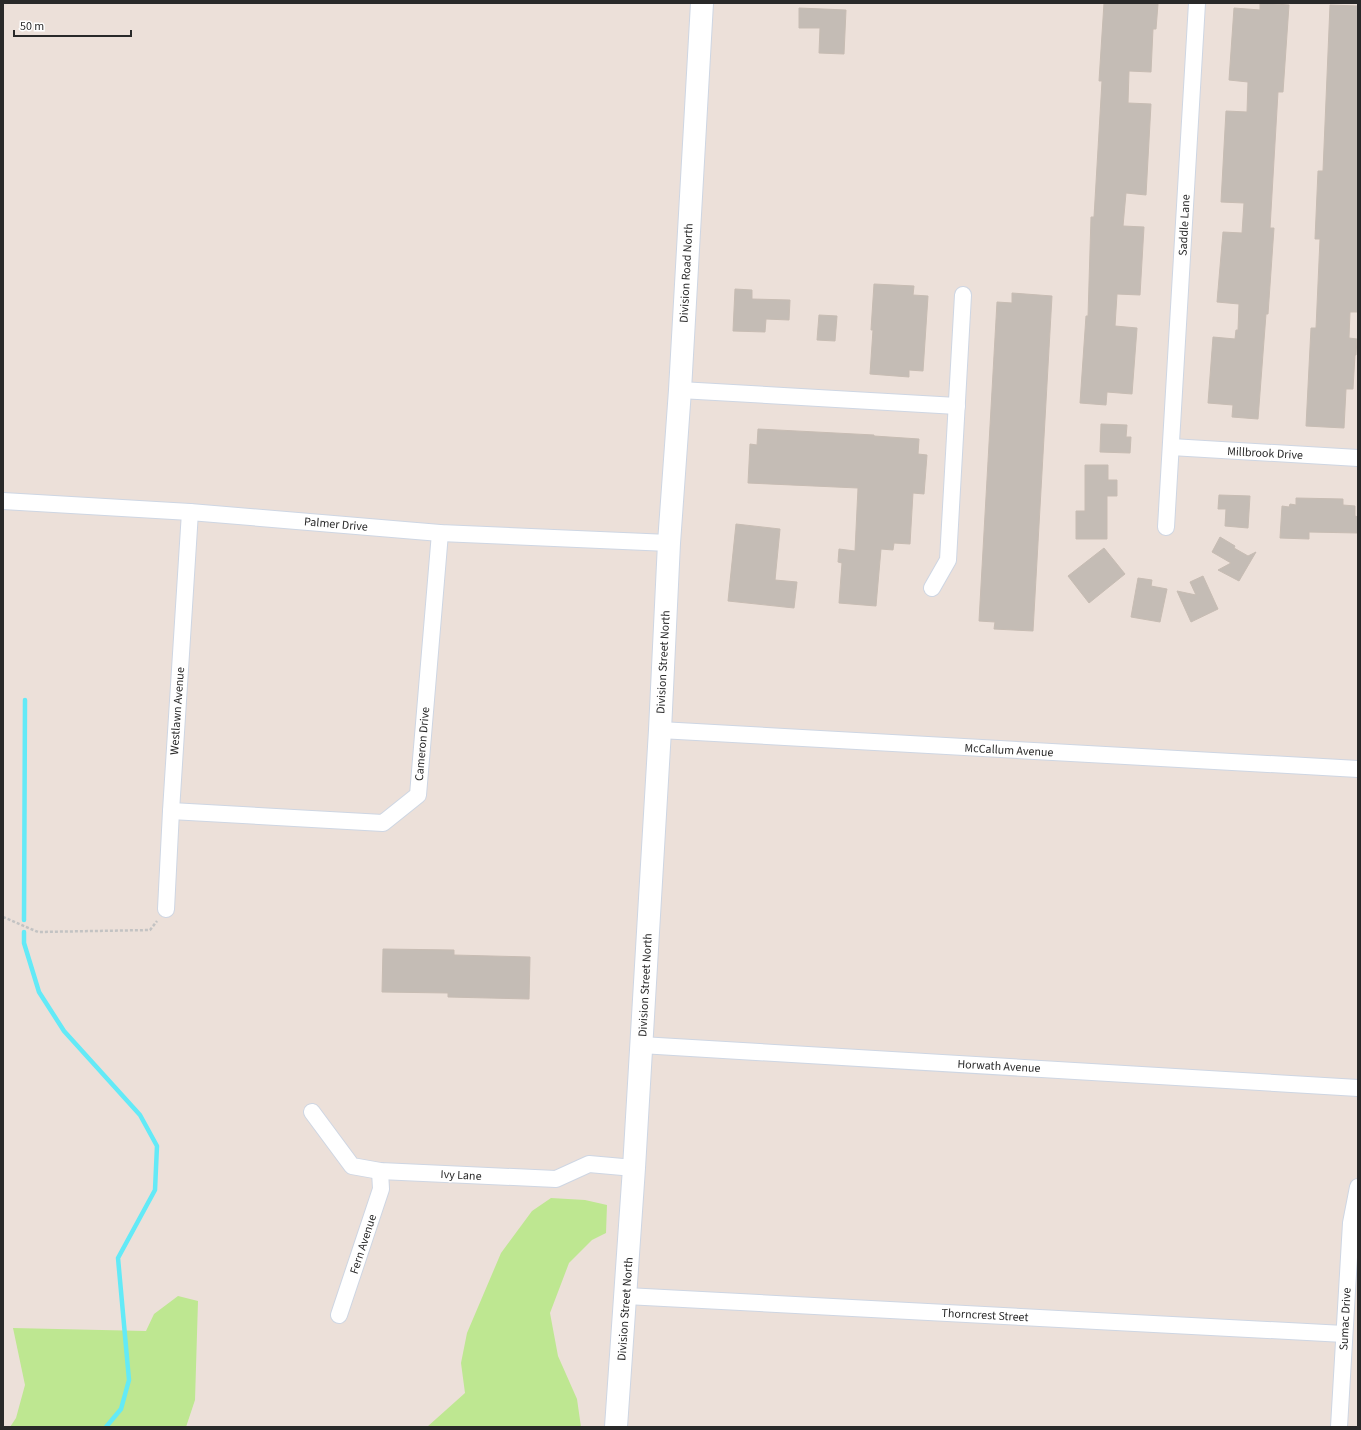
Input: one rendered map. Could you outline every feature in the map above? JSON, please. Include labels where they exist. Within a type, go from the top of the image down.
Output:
[{"type":"main road","name":"Division Road North","points":[[669,543],[680,390],[702,3]]},
{"type":"main road","name":"Division Street North","points":[[616,1427],[634,1168],[660,730],[669,543]]},
{"type":"street","name":"Saddle Lane","points":[[1166,528],[1197,3]]},
{"type":"street","points":[[932,588],[948,560],[963,295]]},
{"type":"street","points":[[680,390],[957,406]]},
{"type":"street","name":"Millbrook Drive","points":[[1171,447],[1358,458]]},
{"type":"street","name":"Palmer Drive","points":[[3,501],[190,512],[440,533],[669,543]]},
{"type":"street","name":"Westlawn Avenue","points":[[166,909],[190,512]]},
{"type":"street","name":"Cameron Drive","points":[[171,811],[383,823],[418,795],[440,533]]},
{"type":"street","name":"McCallum Avenue","points":[[660,730],[1358,769]]},
{"type":"street","name":"Horwath Avenue","points":[[641,1045],[1358,1088]]},
{"type":"street","name":"Ivy Lane","points":[[312,1112],[352,1166],[380,1171],[556,1179],[589,1164],[634,1168]]},
{"type":"street","name":"Fern Avenue","points":[[339,1315],[381,1189],[380,1171]]},
{"type":"street","name":"Sumac Drive","points":[[1339,1427],[1351,1223],[1358,1187]]},
{"type":"street","name":"Thorncrest Street","points":[[626,1296],[1344,1334]]},
{"type":"path","points":[[3,917],[38,932],[150,930],[166,909]]},
{"type":"green space","points":[[551,1198],[585,1200],[607,1205],[606,1233],[592,1240],[569,1263],[550,1313],[558,1356],[577,1399],[581,1427],[427,1427],[465,1393],[461,1363],[467,1333],[501,1253],[532,1211]]},
{"type":"green space","points":[[178,1296],[198,1301],[195,1400],[186,1427],[10,1427],[16,1418],[25,1385],[13,1328],[146,1331],[154,1314]]},
{"type":"building","points":[[1104,3],[1158,4],[1156,29],[1153,29],[1151,72],[1129,71],[1128,103],[1151,104],[1146,195],[1126,193],[1123,226],[1144,227],[1140,295],[1117,294],[1115,326],[1137,328],[1132,394],[1107,392],[1106,405],[1080,403],[1086,316],[1088,316],[1091,217],[1094,217],[1102,81],[1099,81]]},
{"type":"building","points":[[1260,3],[1289,5],[1283,92],[1278,92],[1270,228],[1274,228],[1258,419],[1232,417],[1233,405],[1208,403],[1213,337],[1235,339],[1236,330],[1238,330],[1239,304],[1217,302],[1223,232],[1242,233],[1244,203],[1221,202],[1226,111],[1247,112],[1248,82],[1229,80],[1234,8],[1260,10]]},
{"type":"building","points":[[1330,5],[1358,6],[1358,312],[1350,312],[1349,338],[1357,339],[1353,389],[1346,389],[1344,428],[1306,426],[1311,328],[1316,328],[1320,239],[1315,239],[1318,171],[1323,171]]},
{"type":"building","points":[[799,8],[846,10],[844,54],[819,53],[820,28],[799,28]]},
{"type":"building","points":[[874,284],[914,286],[913,295],[928,296],[923,371],[909,370],[909,377],[870,374]]},
{"type":"building","points":[[735,289],[752,290],[752,299],[790,300],[789,320],[766,319],[765,332],[733,331]]},
{"type":"building","points":[[1012,293],[1052,296],[1033,631],[994,629],[995,622],[979,621],[997,302],[1012,303]]},
{"type":"building","points":[[819,315],[837,316],[835,341],[817,340]]},
{"type":"building","points":[[1101,424],[1127,425],[1126,437],[1131,437],[1130,453],[1100,452]]},
{"type":"building","points":[[758,429],[874,435],[919,439],[918,454],[927,455],[924,494],[913,493],[910,544],[894,543],[893,550],[881,549],[876,606],[839,603],[842,563],[838,562],[839,549],[855,551],[858,488],[748,483],[750,444],[757,445]]},
{"type":"building","points":[[1085,465],[1108,465],[1108,480],[1117,480],[1117,496],[1107,496],[1107,539],[1076,539],[1076,511],[1085,511]]},
{"type":"building","points":[[1219,495],[1250,496],[1248,528],[1225,526],[1226,509],[1218,509]]},
{"type":"building","points":[[1296,498],[1343,499],[1343,505],[1355,506],[1355,516],[1358,517],[1358,533],[1309,532],[1309,539],[1280,538],[1282,506],[1289,507],[1290,504],[1296,505]]},
{"type":"building","points":[[736,524],[780,529],[775,580],[797,582],[794,608],[728,601]]},
{"type":"building","points":[[1220,537],[1235,546],[1234,548],[1248,556],[1256,552],[1239,581],[1218,570],[1231,563],[1212,552]]},
{"type":"building","points":[[1104,548],[1125,574],[1089,603],[1068,576]]},
{"type":"building","points":[[1203,576],[1218,609],[1191,622],[1177,591],[1196,595],[1190,582]]},
{"type":"building","points":[[1138,578],[1152,580],[1151,586],[1167,589],[1160,622],[1131,617]]},
{"type":"building","points":[[383,949],[454,950],[454,955],[530,957],[529,999],[448,997],[448,993],[382,992]]},
{"type":"waterway","points":[[24,920],[25,700]]},
{"type":"waterway","points":[[24,932],[24,943],[39,992],[64,1031],[140,1115],[157,1146],[155,1190],[118,1258],[129,1380],[121,1409],[106,1427]]}]
